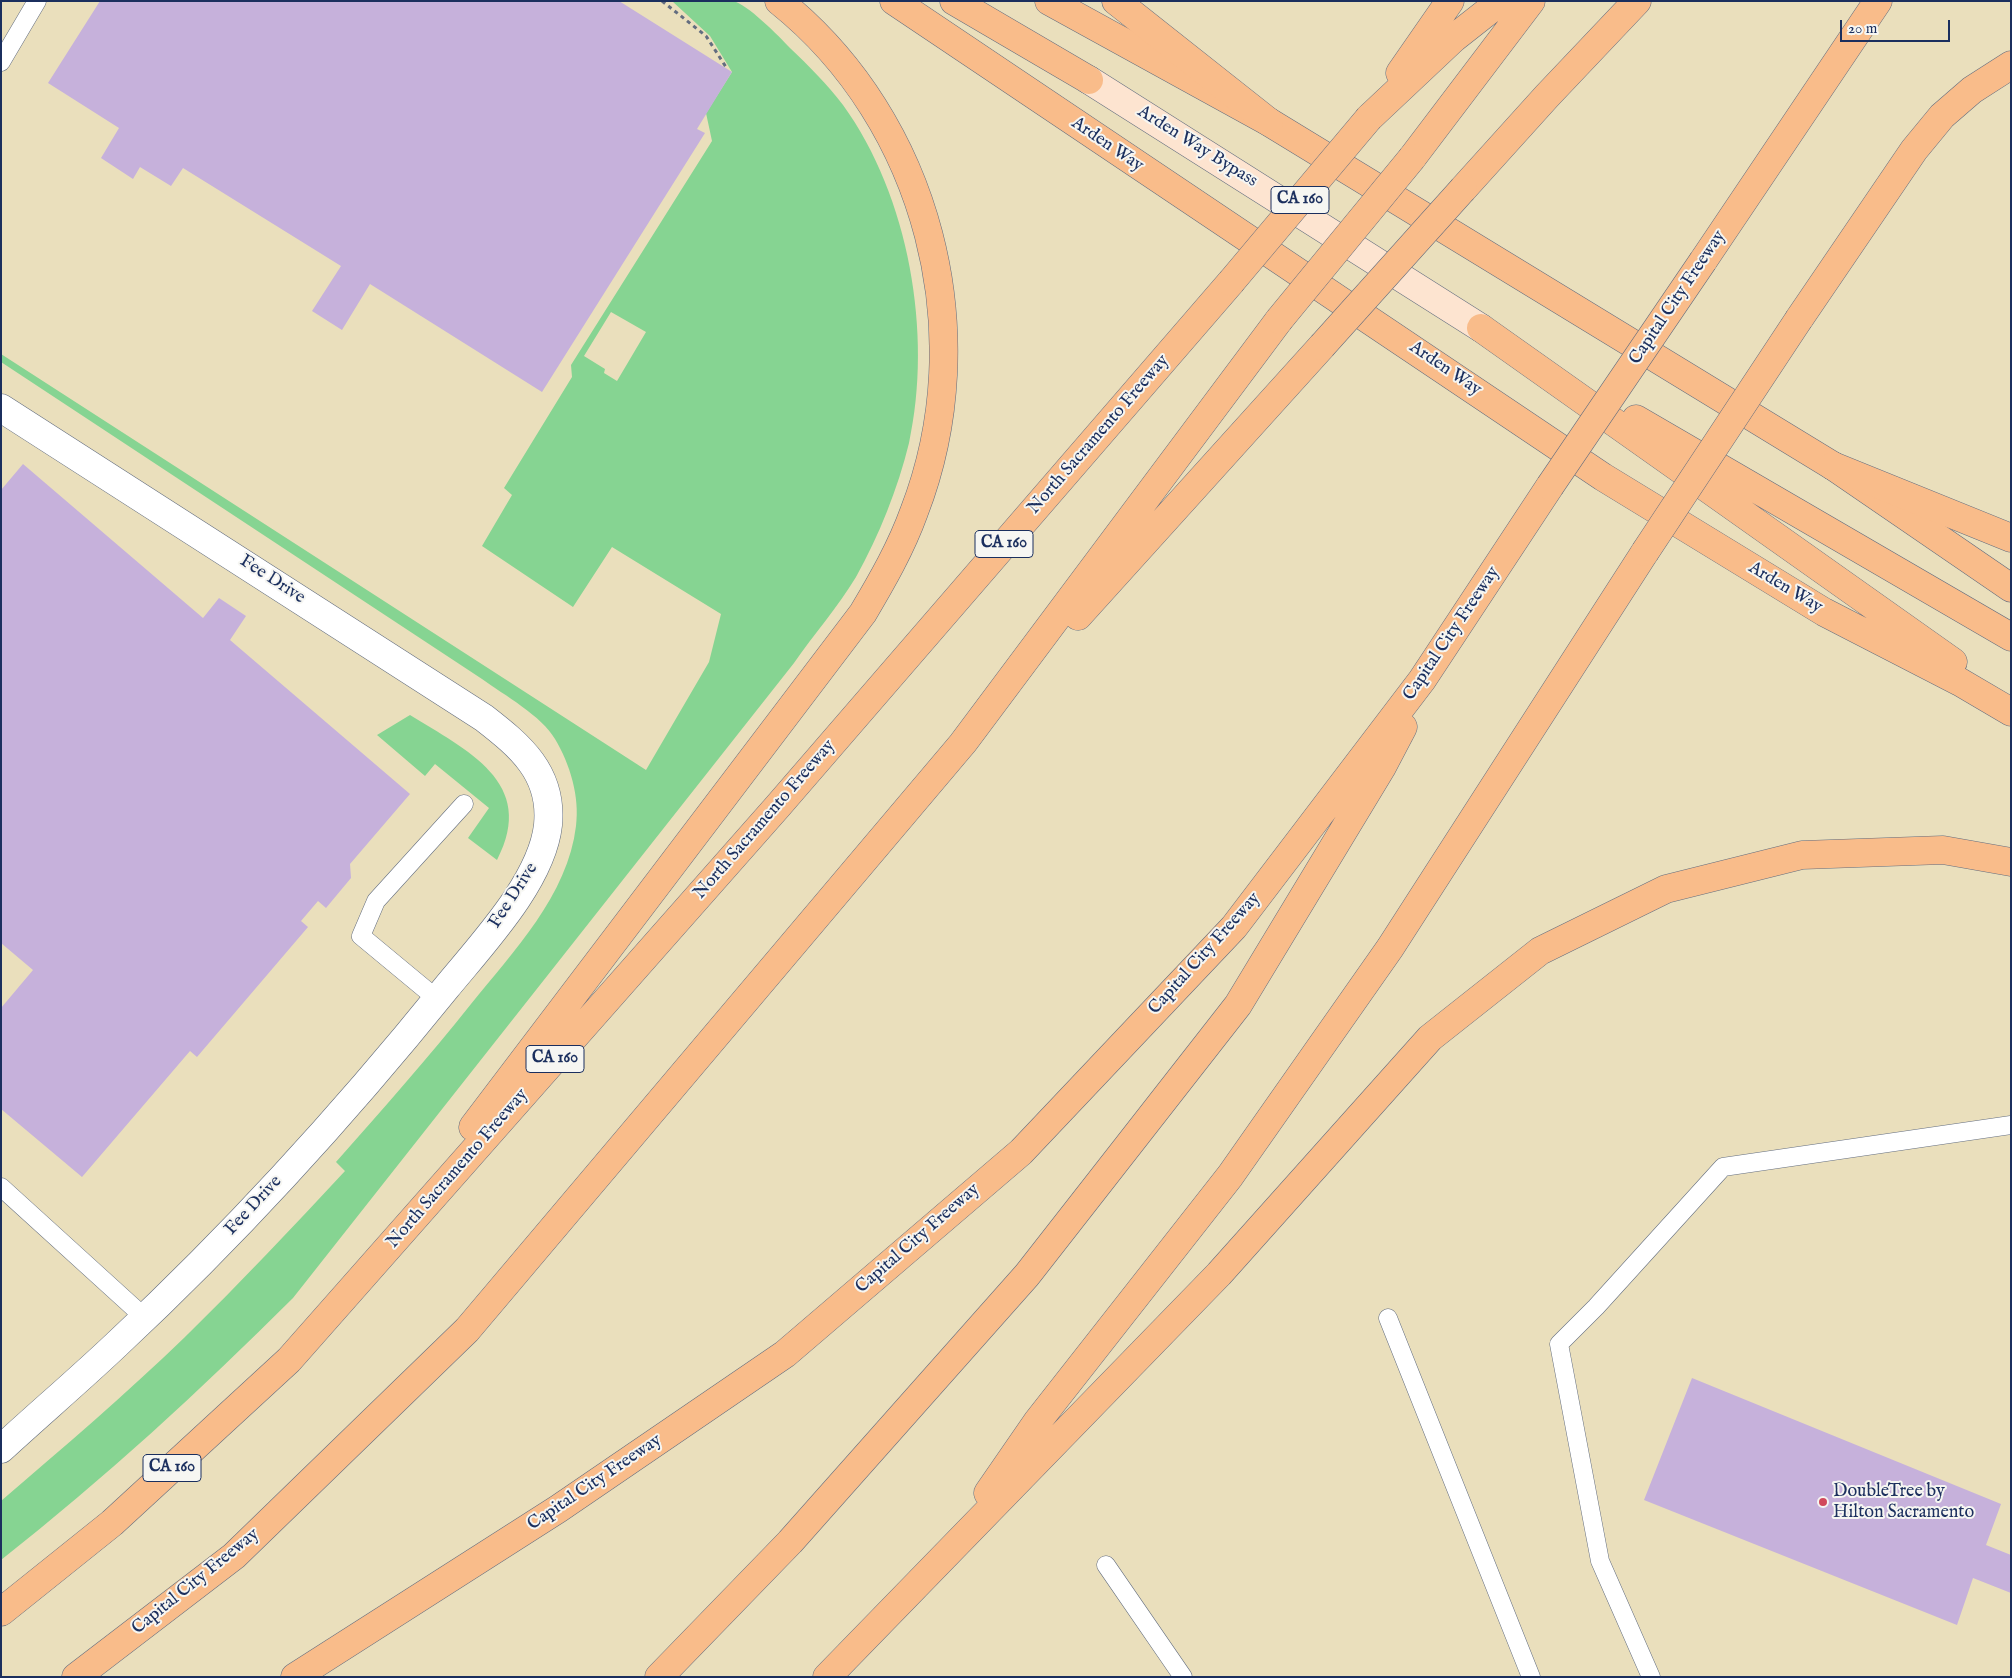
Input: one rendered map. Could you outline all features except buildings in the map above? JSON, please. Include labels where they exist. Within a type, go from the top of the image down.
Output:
[{"type":"main road","points":[[332,1312],[853,627],[884,578],[914,512],[926,474],[941,402],[944,332],[935,257],[910,177],[890,133],[860,86],[825,44],[779,1]]},
{"type":"main road","name":"Arden Way","points":[[894,1],[1603,477],[1824,612],[1960,682],[2011,712]]},
{"type":"main road","points":[[954,1],[1089,80]]},
{"type":"main road","points":[[984,1],[1018,24],[1089,80]]},
{"type":"main road","points":[[1049,1],[1269,122],[1833,466],[2011,588]]},
{"type":"main road","points":[[1116,1],[1269,122]]},
{"type":"main road","points":[[1369,118],[1450,1]]},
{"type":"main road","name":"North Sacramento Freeway","points":[[1,1612],[112,1523],[289,1360],[784,798],[1231,282],[1369,118],[1454,38],[1501,1]]},
{"type":"main road","name":"Capital City Freeway","points":[[76,1677],[234,1556],[467,1330],[963,743],[1279,320],[1412,158],[1531,1]]},
{"type":"main road","points":[[963,743],[1547,96],[1637,1]]},
{"type":"main road","name":"Capital City Freeway","points":[[295,1677],[558,1509],[785,1354],[1020,1152],[1234,927],[1422,680],[1550,486],[1878,1]]},
{"type":"main road","points":[[943,1558],[1037,1422],[1230,1176],[1390,948],[1645,552],[1914,150],[1942,116],[1972,90],[2011,66]]},
{"type":"main road","name":"Arden Way Bypass","points":[[1089,80],[1480,328]]},
{"type":"main road","points":[[1480,328],[2011,637]]},
{"type":"main road","points":[[1480,328],[2011,703]]},
{"type":"main road","points":[[1833,466],[2011,538]]},
{"type":"main road","points":[[659,1677],[790,1542],[1027,1275],[1238,1005],[1382,767],[1457,628]]},
{"type":"main road","points":[[827,1677],[1219,1274],[1430,1038],[1540,951],[1666,889],[1802,855],[1943,850],[2011,862]]},
{"type":"street","name":"Fee Drive","points":[[1,408],[484,718],[528,756],[540,776],[547,800],[548,824],[543,847],[533,872],[516,898],[437,999],[340,1114],[203,1259],[144,1317],[1,1449]]},
{"type":"lane","points":[[1,62],[37,1]]},
{"type":"lane","points":[[437,999],[361,936],[376,901],[464,804]]},
{"type":"lane","points":[[1651,1677],[1600,1561],[1559,1344],[1596,1307],[1723,1167],[2011,1125]]},
{"type":"lane","points":[[1,1187],[144,1317]]},
{"type":"lane","points":[[1388,1318],[1531,1677]]},
{"type":"lane","points":[[1106,1565],[1183,1677]]},
{"type":"path","points":[[662,1],[706,36],[726,67]]},
{"type":"green space","points":[[672,1],[733,1],[754,14],[818,75],[843,105],[866,141],[885,181],[899,223],[910,267],[916,312],[918,357],[916,401],[909,443],[905,460],[880,528],[849,588],[794,663],[293,1298],[151,1433],[77,1498],[1,1560],[1,1501],[117,1400],[185,1337],[345,1171],[336,1162],[438,1044],[521,943],[550,899],[562,876],[571,851],[576,826],[577,804],[573,781],[555,739],[549,730],[532,714],[482,679],[1,362],[1,354],[646,770],[709,662],[721,614],[612,547],[573,607],[482,546],[512,495],[504,488],[572,377],[571,365],[712,141],[706,113],[732,72],[710,36]],"holes":[[[611,312],[646,332],[617,381],[604,373],[605,369],[584,356]]]},
{"type":"green space","points":[[410,715],[453,741],[473,756],[490,771],[502,789],[509,809],[507,833],[497,860],[468,838],[489,808],[435,764],[425,776],[377,735]]},
{"type":"place","name":"DoubleTree by Hilton Sacramento","points":[[1823,1502]]}]
